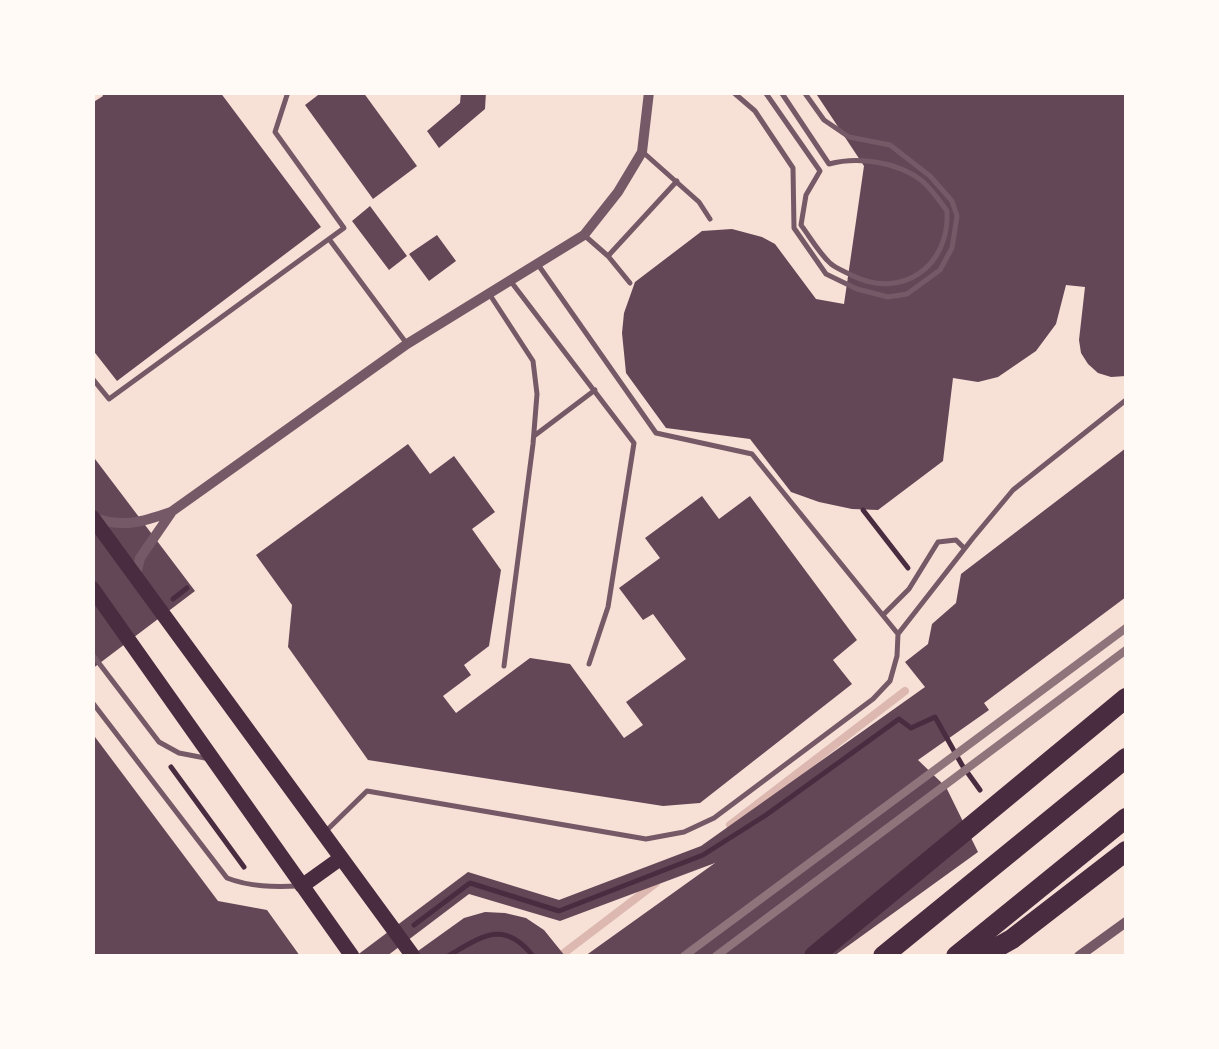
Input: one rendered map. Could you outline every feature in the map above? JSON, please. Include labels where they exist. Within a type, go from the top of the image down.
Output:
[{"type":"highway","points":[[814,956],[1126,698]]},
{"type":"highway","points":[[883,956],[1126,758]]},
{"type":"highway","points":[[956,956],[1126,818]]},
{"type":"highway","points":[[982,956],[1012,939],[1126,851]]},
{"type":"main road","points":[[93,517],[412,956]]},
{"type":"main road","points":[[92,588],[352,956]]},
{"type":"main road","points":[[302,886],[342,858]]},
{"type":"street","points":[[93,517],[116,525],[172,512],[407,344],[584,236],[642,152],[649,92]]},
{"type":"street","points":[[136,575],[140,558],[172,512]]},
{"type":"street","points":[[1079,956],[1126,922]]},
{"type":"lane","points":[[92,378],[109,399],[344,228],[275,132],[288,92]]},
{"type":"lane","points":[[733,92],[755,110],[793,168],[794,228],[826,274],[857,289],[888,297],[907,294],[940,270],[952,248],[957,216],[952,200],[930,176],[890,146],[849,137],[824,120],[804,92]]},
{"type":"lane","points":[[765,92],[820,171],[806,195],[802,225],[831,264],[862,281],[887,285],[902,284],[914,277],[942,244],[946,211],[936,197],[920,179],[886,163],[830,164],[781,92]]},
{"type":"lane","points":[[642,152],[699,202],[710,218]]},
{"type":"lane","points":[[608,256],[677,181]]},
{"type":"lane","points":[[584,236],[608,256],[630,283]]},
{"type":"lane","points":[[329,239],[407,344]]},
{"type":"lane","points":[[537,264],[656,432],[752,454],[898,634]]},
{"type":"lane","points":[[510,281],[634,443],[608,607],[589,664]]},
{"type":"lane","points":[[490,294],[534,361],[538,394],[504,666]]},
{"type":"lane","points":[[534,436],[595,390]]},
{"type":"lane","points":[[324,833],[367,790],[646,839],[684,832],[714,818],[873,700],[890,680],[898,634],[1013,490],[1126,400]]},
{"type":"lane","points":[[883,615],[909,589],[938,542],[956,540],[964,549]]},
{"type":"lane","points":[[92,654],[159,742],[180,753],[213,759]]},
{"type":"lane","points":[[92,702],[227,878],[257,886],[302,886]]},
{"type":"path","points":[[863,510],[915,576]]},
{"type":"path","points":[[911,728],[935,717],[981,792]]},
{"type":"path","points":[[162,754],[257,886]]},
{"type":"path","points":[[448,956],[470,942],[505,934],[521,940],[534,956]]},
{"type":"building","points":[[101,92],[220,92],[321,227],[117,381],[92,349],[92,103],[103,96]]},
{"type":"building","points":[[322,92],[363,92],[417,166],[373,199],[305,105]]},
{"type":"building","points":[[461,92],[486,92],[485,109],[439,148],[427,131],[460,103]]},
{"type":"building","points":[[815,92],[1126,92],[1126,376],[1098,373],[1088,364],[1079,340],[1085,287],[1066,285],[1056,324],[1036,351],[998,377],[978,382],[953,378],[943,461],[878,510],[852,509],[791,492],[750,439],[666,428],[626,373],[622,333],[624,313],[635,282],[702,231],[732,229],[762,237],[775,244],[816,299],[844,304],[864,166]]},
{"type":"building","points":[[370,206],[407,256],[389,270],[352,221]]},
{"type":"building","points":[[437,235],[456,261],[429,281],[409,254]]},
{"type":"building","points":[[408,444],[430,474],[454,456],[495,512],[472,529],[501,570],[489,646],[464,665],[471,675],[443,696],[456,713],[530,658],[570,664],[624,738],[643,725],[626,702],[686,659],[653,614],[643,620],[619,588],[660,558],[645,538],[702,496],[719,519],[750,496],[857,640],[833,660],[852,684],[700,803],[663,806],[368,760],[288,647],[292,605],[256,555]]},
{"type":"building","points":[[1126,448],[1126,597],[984,703],[989,710],[918,760],[946,787],[978,852],[834,956],[585,956],[715,863],[560,921],[469,894],[387,956],[356,956],[468,872],[559,900],[701,846],[925,687],[905,662],[928,644],[932,624],[956,603],[961,574]]},
{"type":"building","points":[[92,455],[195,591],[92,669]]},
{"type":"building","points":[[92,733],[218,901],[267,910],[300,956],[92,956]]},
{"type":"building","points":[[485,912],[526,918],[544,930],[565,956],[411,956],[464,918]]},
{"type":"waterway","points":[[730,825],[905,691]]},
{"type":"waterway","points":[[560,956],[656,883]]},
{"type":"railway","points":[[684,956],[1126,628]]},
{"type":"railway","points":[[716,956],[1126,650]]}]
